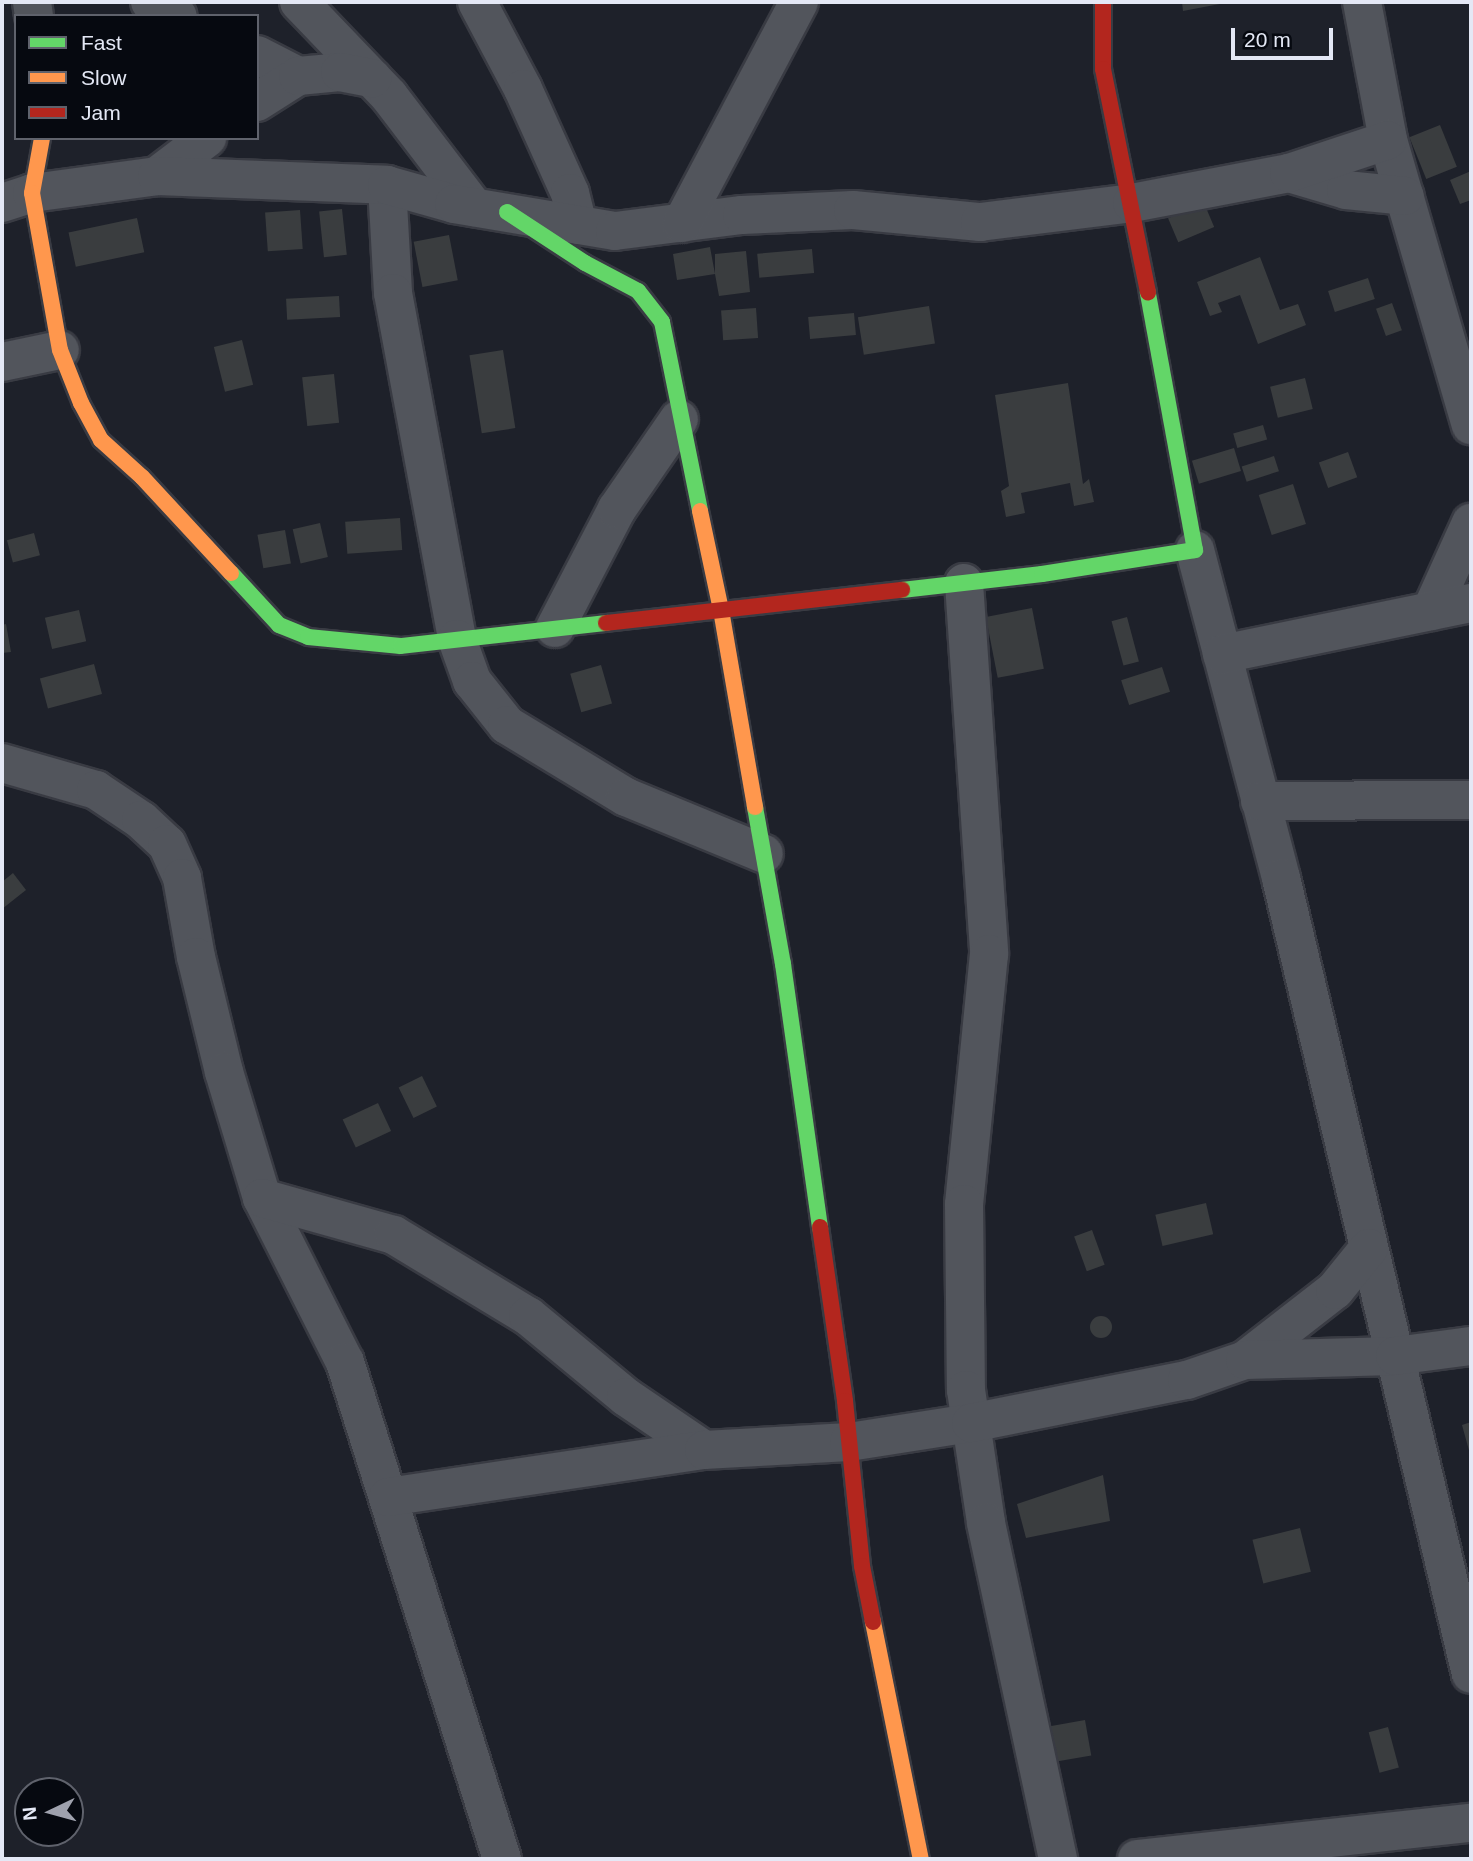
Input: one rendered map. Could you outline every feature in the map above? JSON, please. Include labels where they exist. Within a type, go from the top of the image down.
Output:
[{"type":"street","points":[[150,2],[174,14]]},
{"type":"street","points":[[299,2],[389,96],[490,210],[638,291],[662,322],[679,419],[720,610],[783,964],[849,1442],[862,1566],[921,1859]]},
{"type":"street","points":[[477,2],[523,89],[570,193],[578,225]]},
{"type":"street","points":[[682,223],[799,2]]},
{"type":"street","points":[[1103,2],[1103,69],[1132,203],[1195,550],[1260,801],[1471,1674]]},
{"type":"street","points":[[1363,2],[1388,140],[1471,425]]},
{"type":"street","points":[[259,56],[298,76]]},
{"type":"street","points":[[259,101],[298,76],[340,72],[372,78]]},
{"type":"street","points":[[41,140],[17,198],[60,349],[81,403],[101,440],[142,477],[279,625],[309,637],[401,646],[964,583],[1195,550]]},
{"type":"street","points":[[157,176],[204,140]]},
{"type":"street","points":[[17,198],[157,176],[387,185],[490,210],[615,231],[742,215],[853,210],[980,222],[1132,203],[1289,173],[1388,140]]},
{"type":"street","points":[[1289,173],[1346,190],[1405,196]]},
{"type":"street","points":[[387,185],[393,293],[457,639],[472,681],[507,725],[626,797],[764,854]]},
{"type":"street","points":[[2,362],[60,349]]},
{"type":"street","points":[[555,628],[617,509],[679,419]]},
{"type":"street","points":[[1431,611],[1471,523]]},
{"type":"street","points":[[964,583],[989,954],[964,1205],[966,1390],[986,1523],[1058,1859]]},
{"type":"street","points":[[1222,654],[1471,603]]},
{"type":"street","points":[[2,763],[96,790],[141,820],[167,844],[182,878],[196,957],[224,1072],[262,1198],[345,1363],[502,1859]]},
{"type":"street","points":[[1260,801],[1471,800]]},
{"type":"street","points":[[262,1198],[394,1235],[528,1316],[626,1397],[704,1450]]},
{"type":"street","points":[[1245,1360],[1335,1290],[1369,1248]]},
{"type":"street","points":[[388,1497],[704,1450],[849,1442],[971,1423],[1187,1380],[1245,1360],[1395,1356],[1471,1346]]},
{"type":"street","points":[[1137,1859],[1471,1823]]},
{"type":"building","points":[[1182,2],[1225,2],[1225,3],[1183,11]]},
{"type":"building","points":[[1440,125],[1457,167],[1426,179],[1409,137]]},
{"type":"building","points":[[1471,171],[1471,200],[1460,204],[1450,180]]},
{"type":"building","points":[[1204,203],[1214,227],[1178,242],[1168,218]]},
{"type":"building","points":[[342,209],[347,255],[324,257],[319,211]]},
{"type":"building","points":[[300,210],[303,249],[268,251],[265,212]]},
{"type":"building","points":[[137,218],[144,252],[76,267],[69,233]]},
{"type":"building","points":[[449,235],[458,280],[422,287],[414,242]]},
{"type":"building","points":[[710,247],[715,274],[677,280],[673,254]]},
{"type":"building","points":[[812,249],[814,273],[759,278],[757,254]]},
{"type":"building","points":[[746,251],[750,292],[719,296],[715,254]]},
{"type":"building","points":[[1260,257],[1280,310],[1298,304],[1306,325],[1258,344],[1240,295],[1218,303],[1222,312],[1210,316],[1197,282]]},
{"type":"building","points":[[1368,278],[1375,299],[1335,312],[1328,291]]},
{"type":"building","points":[[339,296],[340,317],[287,320],[286,299]]},
{"type":"building","points":[[1392,303],[1402,330],[1386,336],[1376,309]]},
{"type":"building","points":[[929,306],[935,344],[864,355],[858,317]]},
{"type":"building","points":[[756,308],[758,338],[723,340],[721,310]]},
{"type":"building","points":[[854,313],[856,335],[810,339],[808,317]]},
{"type":"building","points":[[242,340],[253,385],[225,392],[214,347]]},
{"type":"building","points":[[503,350],[515,428],[482,433],[469,355]]},
{"type":"building","points":[[334,374],[339,423],[307,426],[302,377]]},
{"type":"building","points":[[1305,378],[1313,409],[1278,418],[1270,387]]},
{"type":"building","points":[[1068,383],[1083,484],[1089,479],[1094,502],[1074,506],[1070,483],[1021,493],[1025,513],[1006,517],[1001,491],[1009,486],[995,395]]},
{"type":"building","points":[[1263,425],[1267,439],[1237,448],[1233,434]]},
{"type":"building","points":[[1234,448],[1241,471],[1199,484],[1192,461]]},
{"type":"building","points":[[1348,452],[1357,477],[1328,488],[1319,463]]},
{"type":"building","points":[[1274,456],[1279,471],[1247,482],[1242,467]]},
{"type":"building","points":[[1293,484],[1306,524],[1272,535],[1259,495]]},
{"type":"building","points":[[400,518],[402,550],[347,554],[345,522]]},
{"type":"building","points":[[320,523],[328,557],[301,563],[293,529]]},
{"type":"building","points":[[285,530],[291,563],[263,568],[257,535]]},
{"type":"building","points":[[34,533],[40,555],[13,562],[7,540]]},
{"type":"building","points":[[1032,608],[1044,669],[998,678],[986,617]]},
{"type":"building","points":[[79,610],[86,641],[52,649],[45,618]]},
{"type":"building","points":[[1127,617],[1139,661],[1123,666],[1112,621]]},
{"type":"building","points":[[6,624],[11,652],[2,653],[2,625]]},
{"type":"building","points":[[94,664],[102,694],[48,708],[40,678]]},
{"type":"building","points":[[601,665],[612,703],[581,712],[570,674]]},
{"type":"building","points":[[1162,667],[1170,692],[1129,705],[1121,680]]},
{"type":"building","points":[[13,873],[26,890],[2,909],[2,882]]},
{"type":"building","points":[[422,1076],[437,1107],[414,1118],[399,1087]]},
{"type":"building","points":[[378,1103],[391,1131],[356,1148],[343,1119]]},
{"type":"building","points":[[1206,1203],[1213,1234],[1163,1246],[1155,1215]]},
{"type":"building","points":[[1092,1230],[1105,1265],[1087,1271],[1074,1236]]},
{"type":"building","points":[[1101,1316],[1111,1323],[1112,1327],[1105,1337],[1101,1338],[1091,1331],[1090,1327],[1097,1317]]},
{"type":"building","points":[[1471,1422],[1471,1454],[1470,1454],[1462,1425]]},
{"type":"building","points":[[1103,1475],[1110,1521],[1026,1538],[1017,1504]]},
{"type":"building","points":[[1300,1528],[1311,1572],[1263,1584],[1252,1540]]},
{"type":"building","points":[[1085,1720],[1091,1755],[1045,1764],[1039,1728]]},
{"type":"building","points":[[1388,1727],[1399,1768],[1380,1773],[1369,1732]]},
{"type":"traffic: fast","points":[[507,212],[585,263],[638,291],[662,322],[700,511]]},
{"type":"traffic: fast","points":[[902,590],[1042,574],[1195,550],[1148,293]]},
{"type":"traffic: fast","points":[[231,573],[279,625],[308,637],[401,646],[606,623]]},
{"type":"traffic: fast","points":[[755,807],[783,964],[820,1227]]},
{"type":"traffic: slow","points":[[42,140],[32,193],[60,350],[81,403],[101,440],[142,477],[231,573]]},
{"type":"traffic: slow","points":[[700,511],[721,610],[755,807]]},
{"type":"traffic: slow","points":[[873,1622],[921,1859]]},
{"type":"traffic: jam","points":[[1103,2],[1103,69],[1148,293]]},
{"type":"traffic: jam","points":[[606,623],[902,590]]},
{"type":"traffic: jam","points":[[820,1227],[845,1401],[862,1566],[873,1622]]}]
